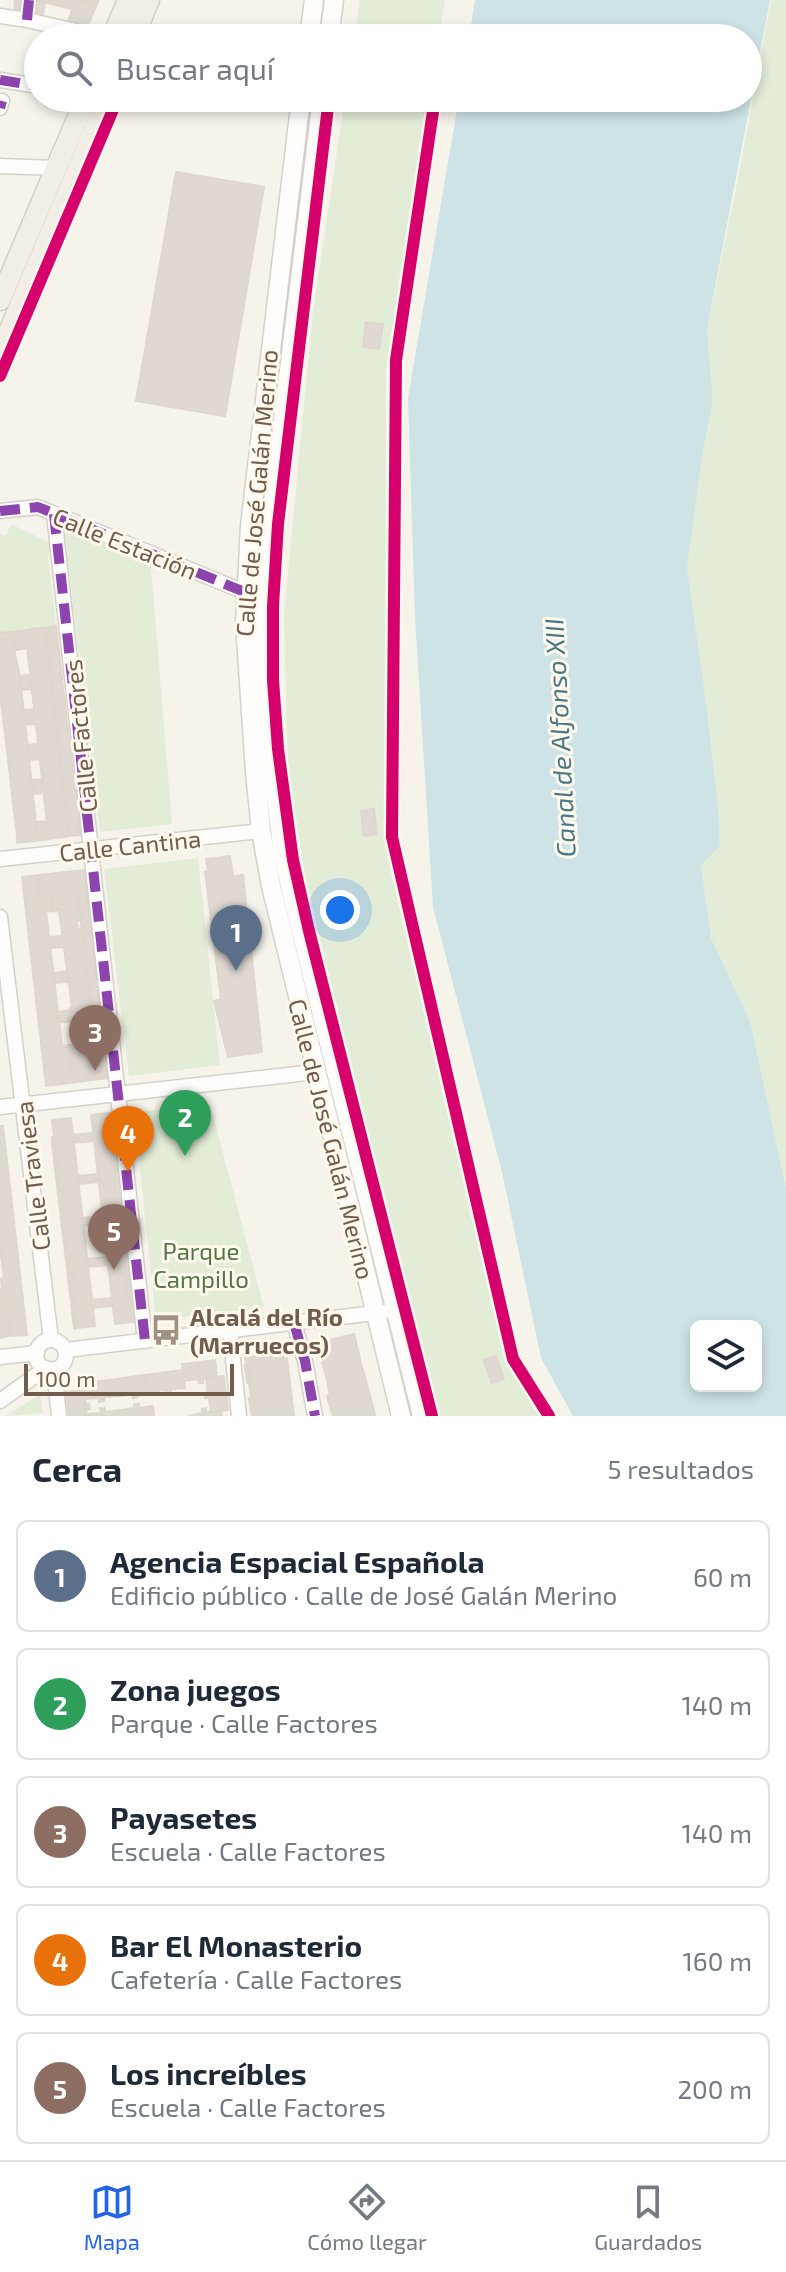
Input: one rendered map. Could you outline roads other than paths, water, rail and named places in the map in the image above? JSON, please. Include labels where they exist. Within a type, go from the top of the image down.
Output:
[{"type":"main road","points":[[117,24],[128,0]]},
{"type":"main road","points":[[139,24],[149,0]]},
{"type":"main road","points":[[311,24],[314,0]]},
{"type":"main road","points":[[331,24],[334,0]]},
{"type":"main road","points":[[0,300],[80,112]]},
{"type":"main road","points":[[0,353],[102,112]]},
{"type":"main road","name":"Calle de José Galán Merino","points":[[299,112],[251,515],[246,638],[261,831],[271,886],[401,1416]]},
{"type":"main road","name":"Calle de José Galán Merino","points":[[320,112],[261,623],[272,768],[283,853],[422,1416]]},
{"type":"street","points":[[27,20],[29,0]]},
{"type":"street","points":[[0,16],[45,24]]},
{"type":"street","points":[[0,80],[24,84]]},
{"type":"street","points":[[0,166],[56,168]]},
{"type":"street","name":"Calle Estación","points":[[0,511],[38,507],[247,593]]},
{"type":"street","name":"Calle Factores","points":[[54,514],[145,1341]]},
{"type":"street","name":"Calle Cantina","points":[[0,859],[261,831]]},
{"type":"street","name":"Calle Traviesa","points":[[0,917],[51,1340]]},
{"type":"street","points":[[0,1107],[316,1072]]},
{"type":"street","points":[[66,1350],[395,1311]]},
{"type":"street","points":[[294,1323],[315,1416]]},
{"type":"street","points":[[230,1331],[239,1416]]},
{"type":"street","points":[[0,1401],[50,1369],[63,1365],[66,1350],[51,1340],[43,1343],[37,1353],[41,1365],[50,1369]]},
{"type":"street","points":[[0,1357],[37,1353]]},
{"type":"street","points":[[50,1369],[59,1416]]},
{"type":"water","points":[[475,0],[770,0],[762,42],[762,24],[471,24]]},
{"type":"water","name":"Canal de Alfonso XIII","points":[[457,112],[749,112],[707,329],[713,401],[687,568],[718,806],[720,846],[701,865],[711,938],[750,1021],[786,1188],[786,1416],[573,1416],[541,1358],[502,1172],[433,907],[415,618],[408,398]]},
{"type":"place","name":"Agencia Espacial Española","points":[[236,971]]},
{"type":"place","name":"Payasetes","points":[[95,1071]]},
{"type":"place","name":"Zona juegos","points":[[185,1156]]},
{"type":"place","name":"Bar El Monasterio","points":[[128,1172]]},
{"type":"place","name":"Los increíbles","points":[[114,1270]]},
{"type":"place","name":"Alcalá del Río (Marruecos)","points":[[166,1330]]},
{"type":"park label","name":"Parque Campillo","points":[[201,1264]]}]
